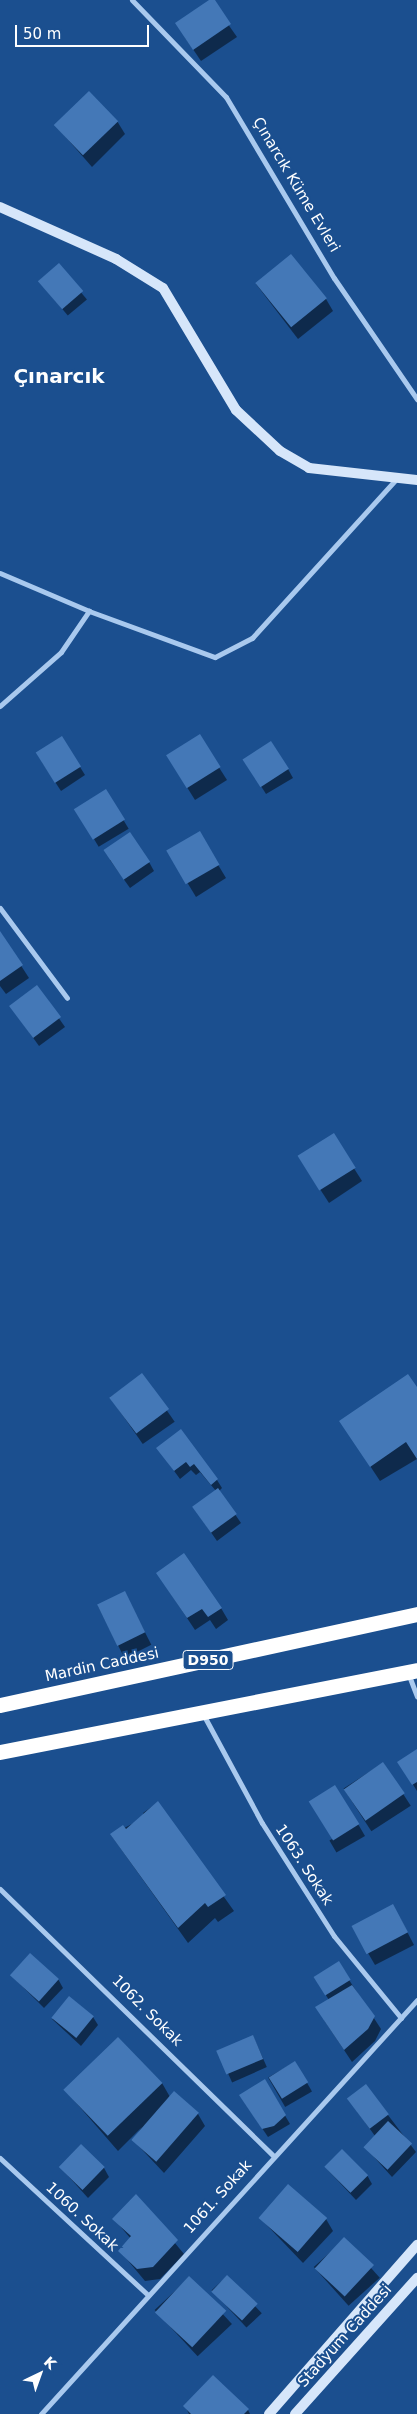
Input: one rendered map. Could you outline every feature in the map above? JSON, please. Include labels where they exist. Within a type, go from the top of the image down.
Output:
[{"type":"highway","name":"Mardin Caddesi","points":[[0,1705],[417,1614]]},
{"type":"highway","points":[[0,1752],[203,1714],[412,1671]]},
{"type":"street","name":"Çınarcık Küme Evleri","points":[[132,0],[226,98],[334,278],[417,399]]},
{"type":"street","points":[[0,207],[116,259],[163,288],[236,410],[280,451],[309,468],[399,476],[417,480]]},
{"type":"street","points":[[0,573],[89,612],[215,657],[252,638],[399,476]]},
{"type":"street","points":[[0,706],[61,652],[89,612]]},
{"type":"street","points":[[0,908],[67,998]]},
{"type":"street","points":[[412,1671],[417,1696]]},
{"type":"street","name":"1063. Sokak","points":[[203,1714],[262,1823],[334,1936],[401,2018]]},
{"type":"street","name":"1062. Sokak","points":[[0,1889],[273,2155]]},
{"type":"street","name":"1061. Sokak","points":[[40,2414],[273,2155],[417,2000]]},
{"type":"street","name":"1060. Sokak","points":[[0,2158],[148,2295]]},
{"type":"street","points":[[269,2414],[417,2245]]},
{"type":"street","name":"Stadyum Caddesi","points":[[295,2414],[417,2278]]},
{"type":"building","points":[[209,0],[215,0],[231,24],[193,50],[175,23]]},
{"type":"building","points":[[89,91],[118,121],[83,155],[54,125]]},
{"type":"building","points":[[291,254],[327,298],[291,327],[255,283]]},
{"type":"building","points":[[59,263],[83,291],[62,309],[38,281]]},
{"type":"building","points":[[200,734],[221,767],[187,788],[166,755]]},
{"type":"building","points":[[62,736],[81,767],[55,783],[36,752]]},
{"type":"building","points":[[271,741],[289,769],[260,787],[242,760]]},
{"type":"building","points":[[106,789],[125,820],[93,840],[74,809]]},
{"type":"building","points":[[200,831],[220,865],[186,884],[166,850]]},
{"type":"building","points":[[130,832],[150,862],[124,880],[103,850]]},
{"type":"building","points":[[0,931],[23,965],[0,981]]},
{"type":"building","points":[[37,985],[61,1017],[33,1038],[9,1006]]},
{"type":"building","points":[[334,1133],[356,1168],[319,1191],[298,1156]]},
{"type":"building","points":[[142,1373],[169,1409],[136,1434],[109,1398]]},
{"type":"building","points":[[408,1374],[417,1387],[417,1459],[406,1442],[370,1467],[339,1421]]},
{"type":"building","points":[[181,1429],[218,1479],[211,1485],[194,1464],[190,1467],[186,1462],[174,1471],[156,1448]]},
{"type":"building","points":[[218,1488],[237,1514],[211,1533],[192,1507]]},
{"type":"building","points":[[184,1553],[222,1608],[208,1617],[202,1609],[187,1618],[156,1573]]},
{"type":"building","points":[[125,1591],[145,1632],[117,1646],[97,1605]]},
{"type":"building","points":[[417,1749],[417,1782],[412,1785],[397,1762]]},
{"type":"building","points":[[383,1762],[405,1793],[365,1821],[344,1790]]},
{"type":"building","points":[[335,1785],[359,1824],[333,1840],[309,1801]]},
{"type":"building","points":[[158,1801],[226,1895],[208,1907],[205,1903],[178,1928],[110,1834],[123,1825],[126,1829]]},
{"type":"building","points":[[393,1904],[408,1932],[367,1954],[352,1926]]},
{"type":"building","points":[[30,1953],[59,1979],[39,2001],[10,1975]]},
{"type":"building","points":[[339,1961],[351,1980],[325,1996],[314,1977]]},
{"type":"building","points":[[352,1985],[375,2016],[368,2029],[344,2050],[315,2007]]},
{"type":"building","points":[[69,1996],[94,2016],[76,2038],[51,2018]]},
{"type":"building","points":[[253,2035],[263,2059],[226,2075],[216,2051]]},
{"type":"building","points":[[118,2037],[162,2083],[108,2136],[63,2090]]},
{"type":"building","points":[[295,2061],[308,2082],[282,2099],[269,2077]]},
{"type":"building","points":[[265,2079],[286,2115],[274,2126],[262,2129],[239,2095]]},
{"type":"building","points":[[366,2084],[389,2114],[370,2129],[347,2098]]},
{"type":"building","points":[[174,2091],[199,2113],[156,2162],[131,2140]]},
{"type":"building","points":[[388,2121],[412,2144],[388,2170],[363,2147]]},
{"type":"building","points":[[81,2144],[105,2167],[83,2190],[59,2167]]},
{"type":"building","points":[[342,2149],[368,2175],[350,2193],[324,2167]]},
{"type":"building","points":[[288,2184],[327,2218],[298,2252],[258,2218]]},
{"type":"building","points":[[136,2194],[178,2240],[153,2267],[137,2269],[118,2251],[131,2236],[112,2219]]},
{"type":"building","points":[[344,2237],[374,2265],[345,2296],[315,2268]]},
{"type":"building","points":[[227,2275],[258,2304],[242,2320],[211,2292]]},
{"type":"building","points":[[189,2276],[226,2311],[192,2347],[155,2313]]},
{"type":"building","points":[[213,2375],[249,2409],[244,2414],[191,2414],[183,2406]]},
{"type":"district","name":"Çınarcık","points":[[59,376]]}]
